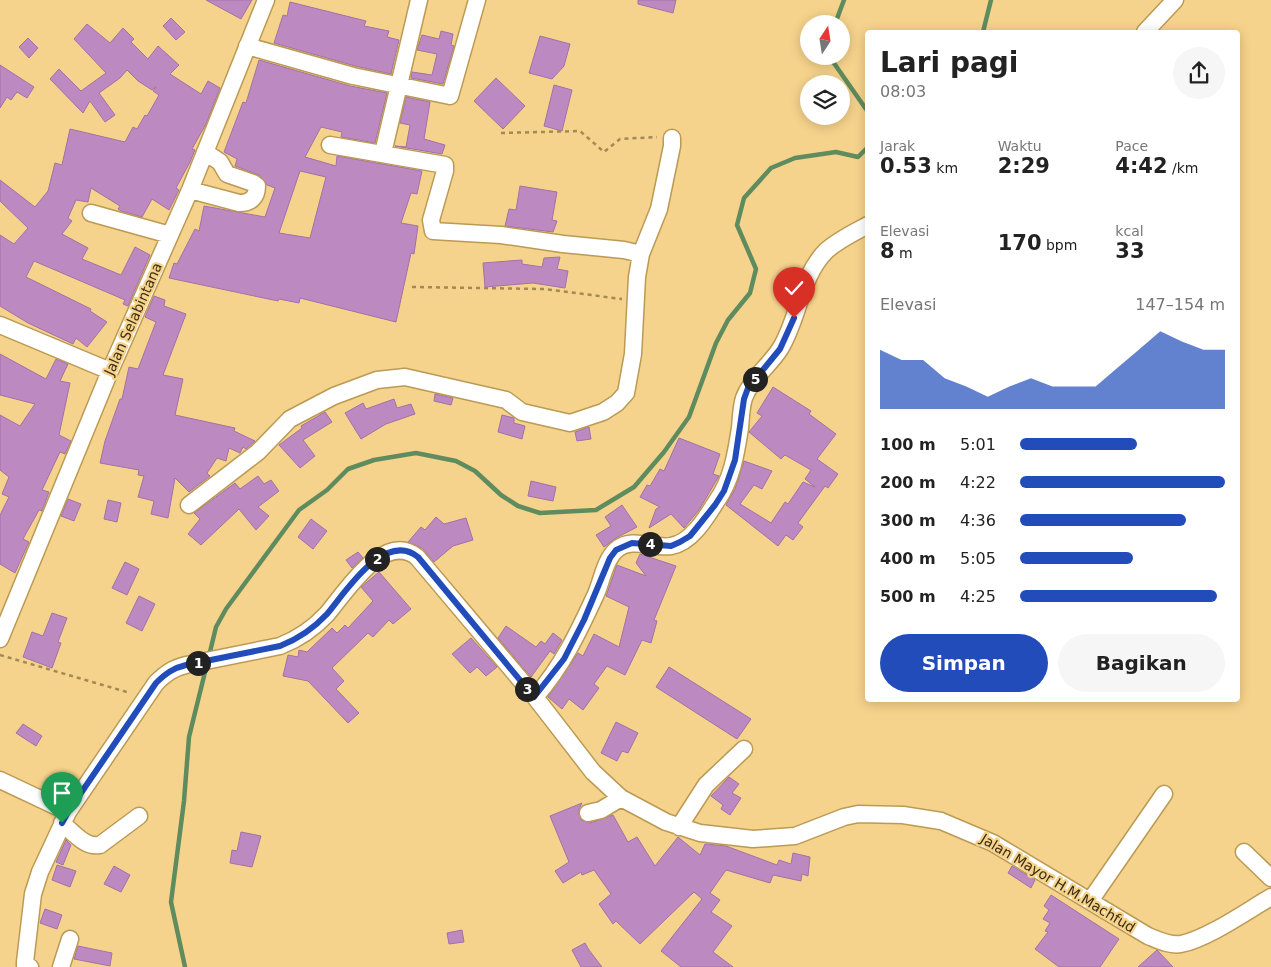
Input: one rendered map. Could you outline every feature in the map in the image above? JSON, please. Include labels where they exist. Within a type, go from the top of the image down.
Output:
[{"type":"street","name":"Jalan Selabintana","points":[[0,638],[110,371],[190,190],[266,0]]},
{"type":"street","points":[[383,153],[419,0]]},
{"type":"street","points":[[247,46],[399,86],[451,95],[477,0]]},
{"type":"street","points":[[1147,30],[1175,0]]},
{"type":"street","points":[[189,505],[258,452],[290,419],[334,396],[378,380],[405,378],[506,400],[522,412],[570,423],[604,412],[622,399],[626,393],[633,354],[636,301],[642,254],[659,209],[672,138]]},
{"type":"street","points":[[330,145],[445,165],[445,171],[430,220],[433,231],[501,235],[624,250],[642,254]]},
{"type":"street","points":[[190,190],[239,203],[246,203],[255,196],[257,186],[227,174],[220,162],[205,152]]},
{"type":"street","points":[[91,213],[170,235]]},
{"type":"street","points":[[534,697],[564,659],[584,620],[610,558],[616,550],[632,543],[671,546],[680,542],[690,536],[715,505],[724,491],[735,460],[744,399],[748,388],[769,364],[784,341],[811,273],[826,251],[865,227]]},
{"type":"street","points":[[0,324],[110,371]]},
{"type":"street","name":"Jalan Mayor H.M.Machfud","points":[[30,967],[25,965],[24,962],[34,894],[40,872],[65,817],[156,683],[175,668],[280,646],[293,641],[326,614],[358,574],[378,558],[390,552],[402,551],[411,552],[418,557],[534,697],[593,772],[621,798],[679,828],[724,837],[760,839],[795,836],[844,817],[858,814],[903,816],[941,821],[993,843],[1148,936],[1180,944],[1200,937],[1271,897]]},
{"type":"street","points":[[679,828],[706,785],[744,750]]},
{"type":"street","points":[[0,780],[65,817],[82,841],[96,846],[139,816]]},
{"type":"street","points":[[1090,901],[1164,794]]},
{"type":"street","points":[[588,813],[601,810],[621,798]]},
{"type":"street","points":[[1244,852],[1271,878]]},
{"type":"street","points":[[61,967],[70,939]]},
{"type":"path","points":[[501,133],[580,131],[604,152],[620,139],[665,136],[672,138]]},
{"type":"path","points":[[412,287],[544,289],[636,301]]},
{"type":"path","points":[[0,655],[147,698]]},
{"type":"building","points":[[206,0],[252,0],[241,19]]},
{"type":"building","points":[[638,0],[676,0],[673,13],[638,4]]},
{"type":"building","points":[[290,2],[366,21],[364,26],[389,31],[387,37],[399,40],[391,74],[274,43],[283,15],[287,16]]},
{"type":"building","points":[[171,18],[185,32],[176,40],[163,26]]},
{"type":"building","points":[[87,24],[110,43],[123,28],[134,39],[131,42],[148,59],[158,46],[179,65],[170,74],[201,94],[208,81],[220,88],[206,124],[192,149],[195,150],[176,188],[179,190],[169,210],[152,199],[142,217],[121,211],[118,209],[120,206],[91,188],[88,202],[76,200],[68,218],[72,221],[62,234],[88,248],[82,259],[121,275],[135,247],[150,255],[128,306],[123,304],[125,300],[34,261],[26,277],[91,309],[90,311],[107,322],[87,347],[76,338],[73,344],[28,323],[0,306],[0,235],[14,244],[28,228],[0,201],[0,180],[35,207],[48,191],[55,163],[62,165],[70,129],[125,142],[133,127],[137,129],[145,115],[147,116],[159,95],[153,91],[156,87],[152,90],[138,81],[127,70],[120,78],[99,93],[115,115],[105,122],[90,101],[83,113],[50,79],[59,69],[81,91],[106,73],[74,39]]},
{"type":"building","points":[[441,31],[453,34],[451,45],[454,46],[443,84],[411,78],[412,72],[432,75],[437,54],[417,50],[422,35],[439,39]]},
{"type":"building","points":[[540,36],[570,44],[564,66],[552,79],[529,73]]},
{"type":"building","points":[[28,38],[38,48],[29,58],[19,47]]},
{"type":"building","points":[[259,60],[350,86],[387,93],[375,143],[341,137],[342,132],[321,127],[305,157],[336,166],[337,156],[422,171],[417,194],[411,193],[401,223],[418,226],[414,254],[411,253],[396,322],[300,298],[299,303],[279,299],[278,301],[169,278],[174,263],[177,264],[195,229],[199,231],[204,206],[265,217],[275,188],[267,185],[259,175],[235,166],[237,159],[224,152],[243,102],[246,103]],"holes":[[[300,171],[326,177],[310,238],[279,233]]]},
{"type":"building","points":[[0,65],[34,87],[27,98],[17,92],[11,100],[7,97],[0,108]]},
{"type":"building","points":[[496,78],[525,106],[503,129],[474,101]]},
{"type":"building","points":[[554,85],[572,90],[562,131],[544,126]]},
{"type":"building","points":[[406,97],[430,102],[424,139],[445,145],[442,154],[395,146],[406,147],[410,125],[400,123]]},
{"type":"building","points":[[520,186],[557,192],[552,220],[557,221],[553,232],[505,226],[509,209],[516,210]]},
{"type":"building","points":[[560,257],[557,269],[568,271],[565,288],[533,283],[485,287],[483,263],[522,260],[522,264],[542,267],[544,258]]},
{"type":"building","points":[[154,296],[165,300],[164,306],[186,314],[163,375],[183,379],[175,415],[235,428],[234,431],[255,441],[246,449],[243,447],[240,453],[229,448],[226,461],[217,458],[207,473],[210,476],[189,492],[175,478],[168,518],[151,514],[154,501],[138,497],[144,476],[138,475],[139,470],[100,463],[105,441],[120,399],[122,399],[129,367],[138,369],[156,322],[145,317]]},
{"type":"building","points":[[0,354],[46,379],[56,359],[68,364],[60,381],[70,383],[59,435],[71,441],[65,454],[60,452],[42,490],[49,492],[42,511],[39,510],[23,539],[29,542],[15,573],[0,564],[0,515],[9,497],[2,494],[9,477],[0,470],[0,415],[20,426],[35,404],[0,395]]},
{"type":"building","points":[[773,387],[811,411],[809,414],[836,434],[817,459],[838,474],[828,488],[825,486],[798,523],[803,527],[793,540],[786,535],[778,546],[726,505],[735,489],[744,461],[772,471],[762,489],[754,485],[740,504],[771,523],[785,502],[788,504],[803,482],[815,487],[805,479],[811,470],[785,455],[781,459],[749,432],[762,416],[757,413]]},
{"type":"building","points":[[435,394],[453,398],[451,405],[434,401]]},
{"type":"building","points":[[394,399],[397,408],[411,404],[415,414],[386,424],[361,439],[345,413],[363,403],[366,409]]},
{"type":"building","points":[[325,412],[332,422],[303,440],[315,456],[300,468],[279,445],[302,428],[301,426]]},
{"type":"building","points":[[502,415],[514,418],[514,423],[525,426],[522,439],[498,432]]},
{"type":"building","points":[[589,427],[591,439],[577,441],[575,432]]},
{"type":"building","points":[[679,438],[720,454],[713,474],[719,476],[699,510],[684,528],[671,514],[649,528],[656,509],[660,507],[640,497],[647,485],[650,486],[660,469],[664,471]]},
{"type":"building","points":[[258,476],[264,484],[271,480],[279,491],[258,507],[269,516],[256,530],[239,509],[201,545],[188,534],[200,519],[194,513],[235,483],[240,489]]},
{"type":"building","points":[[531,481],[556,487],[553,501],[528,496]]},
{"type":"building","points":[[68,499],[81,504],[74,521],[61,516]]},
{"type":"building","points":[[108,500],[121,503],[117,522],[104,519]]},
{"type":"building","points":[[622,505],[637,527],[604,547],[596,535],[611,526],[605,517]]},
{"type":"building","points":[[436,517],[444,524],[466,518],[473,540],[453,546],[434,562],[422,548],[408,542],[421,527],[425,530]]},
{"type":"building","points":[[311,519],[327,531],[313,549],[298,537]]},
{"type":"building","points":[[358,552],[363,558],[352,568],[346,560]]},
{"type":"building","points":[[640,554],[676,566],[654,620],[657,621],[651,643],[642,640],[625,675],[607,666],[594,684],[599,688],[583,710],[569,699],[562,709],[548,697],[578,653],[583,656],[594,634],[619,647],[629,607],[606,596],[617,565],[646,576],[636,563]]},
{"type":"building","points":[[125,562],[139,569],[127,595],[112,588]]},
{"type":"building","points":[[379,572],[411,609],[393,624],[389,620],[373,637],[368,633],[332,668],[344,681],[336,689],[359,713],[348,723],[308,681],[283,676],[288,655],[298,657],[299,650],[307,652],[332,628],[337,633],[345,625],[348,628],[373,601],[361,587]]},
{"type":"building","points":[[139,596],[155,604],[142,631],[126,623]]},
{"type":"building","points":[[52,613],[67,618],[58,642],[61,643],[52,668],[23,657],[32,632],[43,636]]},
{"type":"building","points":[[506,626],[536,647],[541,641],[545,644],[553,633],[562,640],[554,654],[550,651],[531,677],[498,638]]},
{"type":"building","points":[[471,638],[497,667],[486,676],[477,667],[470,673],[452,654]]},
{"type":"building","points":[[669,667],[751,719],[737,739],[656,687]]},
{"type":"building","points":[[616,722],[638,733],[628,753],[622,751],[617,761],[601,753]]},
{"type":"building","points":[[23,724],[42,736],[36,746],[16,733]]},
{"type":"building","points":[[729,777],[739,784],[732,793],[741,798],[730,815],[721,809],[723,805],[711,796]]},
{"type":"building","points":[[582,803],[578,811],[581,820],[590,823],[613,815],[628,842],[637,837],[655,866],[678,837],[700,855],[705,844],[726,846],[777,865],[779,860],[791,864],[793,853],[810,857],[808,876],[802,874],[801,881],[773,875],[770,883],[726,870],[710,893],[720,900],[711,912],[732,926],[713,952],[733,967],[681,967],[661,951],[702,899],[694,892],[640,944],[616,921],[613,924],[599,904],[611,894],[594,870],[582,875],[581,872],[563,883],[555,871],[569,862],[550,816]]},
{"type":"building","points":[[241,832],[261,836],[252,867],[230,863],[232,850],[237,851]]},
{"type":"building","points":[[66,840],[71,845],[63,865],[56,862]]},
{"type":"building","points":[[57,865],[76,871],[70,887],[52,880]]},
{"type":"building","points":[[114,866],[130,875],[121,892],[104,884]]},
{"type":"building","points":[[1012,866],[1035,880],[1031,888],[1008,873]]},
{"type":"building","points":[[1051,895],[1119,939],[1100,967],[1059,967],[1035,949],[1048,932],[1045,931],[1050,923],[1043,919],[1049,910],[1044,906]]},
{"type":"building","points":[[45,909],[62,915],[57,929],[40,923]]},
{"type":"building","points":[[462,930],[464,942],[449,944],[447,933]]},
{"type":"building","points":[[585,943],[602,967],[581,967],[572,950]]},
{"type":"building","points":[[78,946],[112,953],[110,966],[74,959]]},
{"type":"building","points":[[1157,950],[1173,967],[1138,967]]},
{"type":"waterway","points":[[838,15],[844,0]]},
{"type":"waterway","points":[[984,30],[991,0]]},
{"type":"waterway","points":[[835,65],[865,108]]},
{"type":"waterway","points":[[209,656],[216,627],[226,609],[299,510],[327,490],[348,469],[374,460],[416,453],[456,461],[475,471],[501,495],[518,506],[540,513],[596,510],[634,487],[664,452],[689,417],[716,343],[728,320],[750,293],[756,269],[737,225],[744,198],[771,168],[795,158],[836,152],[858,157],[865,150]]},
{"type":"waterway","points":[[185,967],[171,902],[184,801],[189,737],[207,664]]},
{"type":"route","points":[[62,823],[156,683],[165,674],[175,668],[186,665],[280,646],[293,641],[326,614],[358,574],[378,558],[390,552],[411,552],[418,557],[534,697],[545,686],[564,659],[584,620],[610,558],[616,550],[624,544],[671,546],[680,542],[690,536],[715,505],[724,491],[735,460],[744,399],[748,388],[780,349],[794,318]]}]
